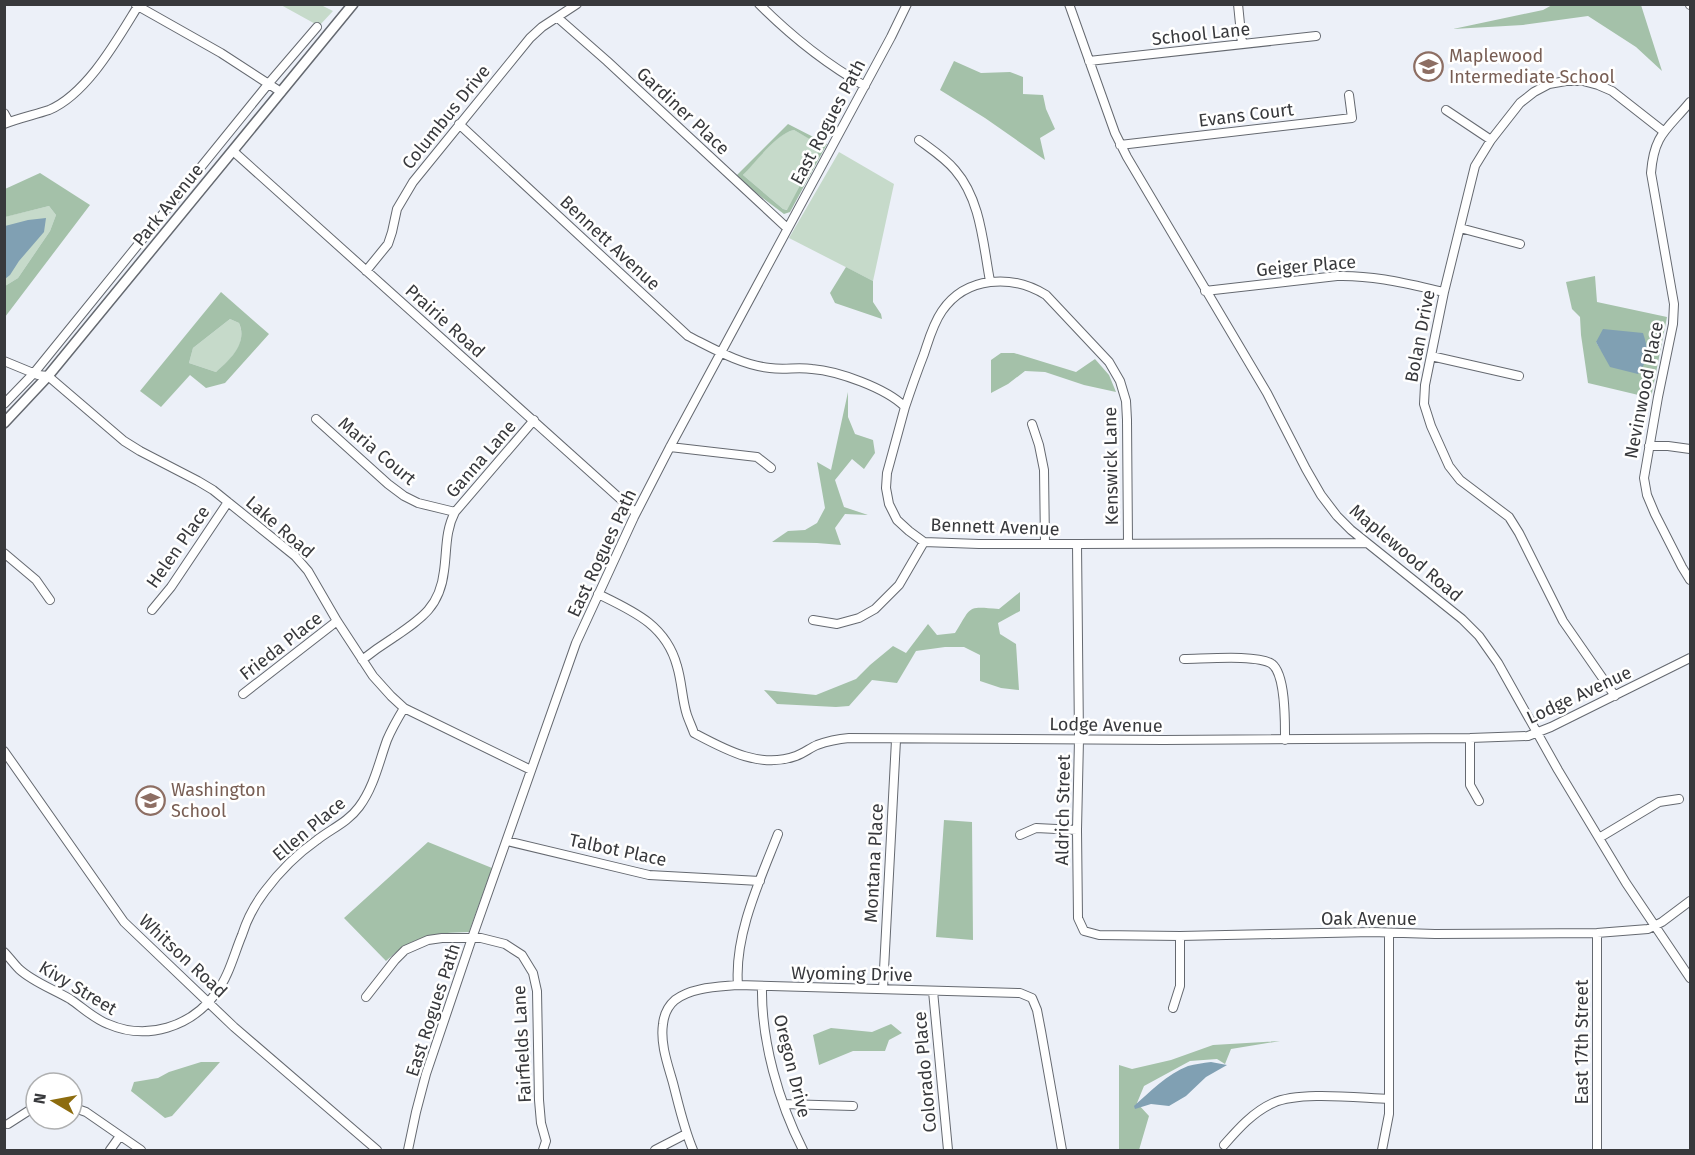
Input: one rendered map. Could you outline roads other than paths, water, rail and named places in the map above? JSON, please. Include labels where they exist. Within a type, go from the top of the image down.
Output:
[{"type":"main road","name":"Park Avenue","points":[[4,423],[48,376],[354,4]]},
{"type":"street","name":"Columbus Drive","points":[[366,271],[388,244],[397,209],[412,182],[530,38],[542,27],[577,4]]},
{"type":"street","points":[[759,4],[818,55],[865,86]]},
{"type":"street","name":"East Rogues Path","points":[[408,1150],[426,1074],[576,644],[636,513],[670,447],[907,4]]},
{"type":"street","name":"Maplewood Road","points":[[1069,4],[1120,145],[1267,393],[1321,495],[1337,516],[1365,543],[1462,619],[1479,636],[1498,663],[1599,838],[1654,926],[1690,978]]},
{"type":"street","points":[[1238,4],[1242,44]]},
{"type":"street","points":[[4,113],[7,123],[49,110],[78,91],[115,43],[137,5],[269,82],[281,92]]},
{"type":"street","name":"Gardiner Place","points":[[558,18],[787,228]]},
{"type":"street","points":[[4,404],[34,374],[269,82],[317,27]]},
{"type":"street","name":"School Lane","points":[[1089,61],[1316,36]]},
{"type":"street","name":"Bolan Drive","points":[[1615,696],[1563,621],[1519,533],[1509,518],[1460,480],[1449,466],[1424,404],[1425,385],[1444,292],[1475,166],[1491,140],[1520,103],[1549,84],[1583,81],[1612,91],[1663,131]]},
{"type":"street","name":"Evans Court","points":[[1120,145],[1352,118],[1349,95]]},
{"type":"street","name":"Nevinwood Place","points":[[1690,102],[1663,131],[1652,156],[1651,174],[1674,304],[1673,324],[1644,478],[1647,495],[1690,580]]},
{"type":"street","points":[[1446,110],[1491,140]]},
{"type":"street","name":"Bennett Avenue","points":[[459,123],[688,336],[720,352],[770,368],[824,370],[887,393],[905,407],[887,472],[888,504],[897,520],[924,542],[979,544],[1365,543]]},
{"type":"street","points":[[905,407],[932,330],[942,311],[966,290],[990,281],[980,224],[967,187],[956,171],[919,140]]},
{"type":"street","name":"Prairie Road","points":[[233,151],[636,513]]},
{"type":"street","points":[[1460,228],[1520,243]]},
{"type":"street","name":"Geiger Place","points":[[1205,291],[1356,275],[1444,292]]},
{"type":"street","name":"Kenswick Lane","points":[[990,281],[1018,282],[1046,295],[1109,362],[1120,381],[1126,401],[1127,420],[1128,543]]},
{"type":"street","points":[[1431,356],[1519,376]]},
{"type":"street","points":[[4,361],[34,374],[48,376]]},
{"type":"street","name":"Lake Road","points":[[48,376],[140,452],[198,480],[228,501],[295,556],[308,571],[362,660],[382,687],[404,708],[531,770]]},
{"type":"street","name":"Maria Court","points":[[316,419],[404,496],[418,503],[455,512]]},
{"type":"street","name":"Ganna Lane","points":[[362,660],[420,620],[430,609],[442,585],[446,538],[449,523],[455,512],[534,420]]},
{"type":"street","points":[[1032,424],[1044,470],[1044,544]]},
{"type":"street","points":[[1649,446],[1690,449]]},
{"type":"street","points":[[670,447],[757,457],[771,468]]},
{"type":"street","name":"Helen Place","points":[[152,610],[171,587],[228,501]]},
{"type":"street","points":[[813,620],[837,624],[859,618],[875,609],[899,585],[924,542]]},
{"type":"street","name":"Aldrich Street","points":[[1077,544],[1078,918],[1084,931]]},
{"type":"street","points":[[4,553],[36,580],[50,600]]},
{"type":"street","name":"Lodge Avenue","points":[[598,594],[655,626],[668,643],[678,666],[687,714],[694,732],[735,753],[760,760],[780,761],[831,740],[849,738],[1285,740],[1528,736],[1690,658]]},
{"type":"street","name":"Frieda Place","points":[[243,694],[337,621]]},
{"type":"street","points":[[1184,659],[1241,658],[1261,660],[1272,664],[1280,678],[1285,740]]},
{"type":"street","name":"Ellen Place","points":[[209,1001],[228,972],[250,915],[270,885],[295,858],[348,819],[359,807],[368,792],[388,739],[404,708]]},
{"type":"street","points":[[1470,738],[1470,785],[1479,801]]},
{"type":"street","name":"Montana Place","points":[[883,988],[896,740]]},
{"type":"street","name":"Whitson Road","points":[[4,751],[124,922],[234,1027],[377,1150]]},
{"type":"street","points":[[1599,838],[1659,802],[1679,799]]},
{"type":"street","points":[[1020,835],[1036,828],[1077,830]]},
{"type":"street","points":[[738,985],[738,951],[760,880],[778,834]]},
{"type":"street","name":"Talbot Place","points":[[507,841],[649,875],[760,880]]},
{"type":"street","points":[[1654,926],[1690,901]]},
{"type":"street","name":"Oak Avenue","points":[[1084,931],[1100,935],[1180,936],[1597,933],[1648,929],[1654,926]]},
{"type":"street","points":[[1382,1150],[1389,1114],[1389,933]]},
{"type":"street","name":"East 17th Street","points":[[1597,933],[1597,1150]]},
{"type":"street","points":[[1173,1008],[1180,987],[1180,936]]},
{"type":"street","name":"Fairfields Lane","points":[[366,997],[405,950],[428,940],[472,938],[490,940],[514,948],[522,955],[533,973],[537,991],[539,1100],[546,1141],[543,1150]]},
{"type":"street","name":"Kivy Street","points":[[4,952],[18,969],[29,977],[71,1000],[105,1023],[120,1029],[155,1032],[189,1017],[209,1001]]},
{"type":"street","name":"Wyoming Drive","points":[[693,1150],[686,1134],[663,1041],[663,1023],[667,1010],[676,999],[690,992],[712,987],[738,985],[1020,993],[1032,998],[1037,1010],[1062,1150]]},
{"type":"street","name":"Oregon Drive","points":[[762,987],[761,1001],[765,1033],[777,1085],[792,1128],[803,1150]]},
{"type":"street","name":"Colorado Place","points":[[933,991],[948,1150]]},
{"type":"street","points":[[1224,1145],[1249,1118],[1272,1103],[1291,1097],[1389,1099]]},
{"type":"street","points":[[784,1104],[853,1106]]},
{"type":"street","points":[[84,1111],[141,1150]]},
{"type":"street","points":[[8,1124],[24,1114]]},
{"type":"street","points":[[655,1150],[686,1134]]},
{"type":"street","points":[[110,1150],[120,1136]]},
{"type":"street","points":[[546,1141],[553,1150]]},
{"type":"water","points":[[46,218],[44,232],[5,279],[5,226]]},
{"type":"water","points":[[1603,329],[1643,333],[1647,355],[1638,374],[1610,367],[1596,342]]},
{"type":"water","points":[[1211,1062],[1227,1065],[1206,1077],[1186,1096],[1169,1106],[1151,1104],[1135,1109],[1134,1106],[1173,1074],[1188,1066]]},
{"type":"place","name":"Maplewood Intermediate School","points":[[1428,66]]},
{"type":"place","name":"Washington School","points":[[150,800]]}]
